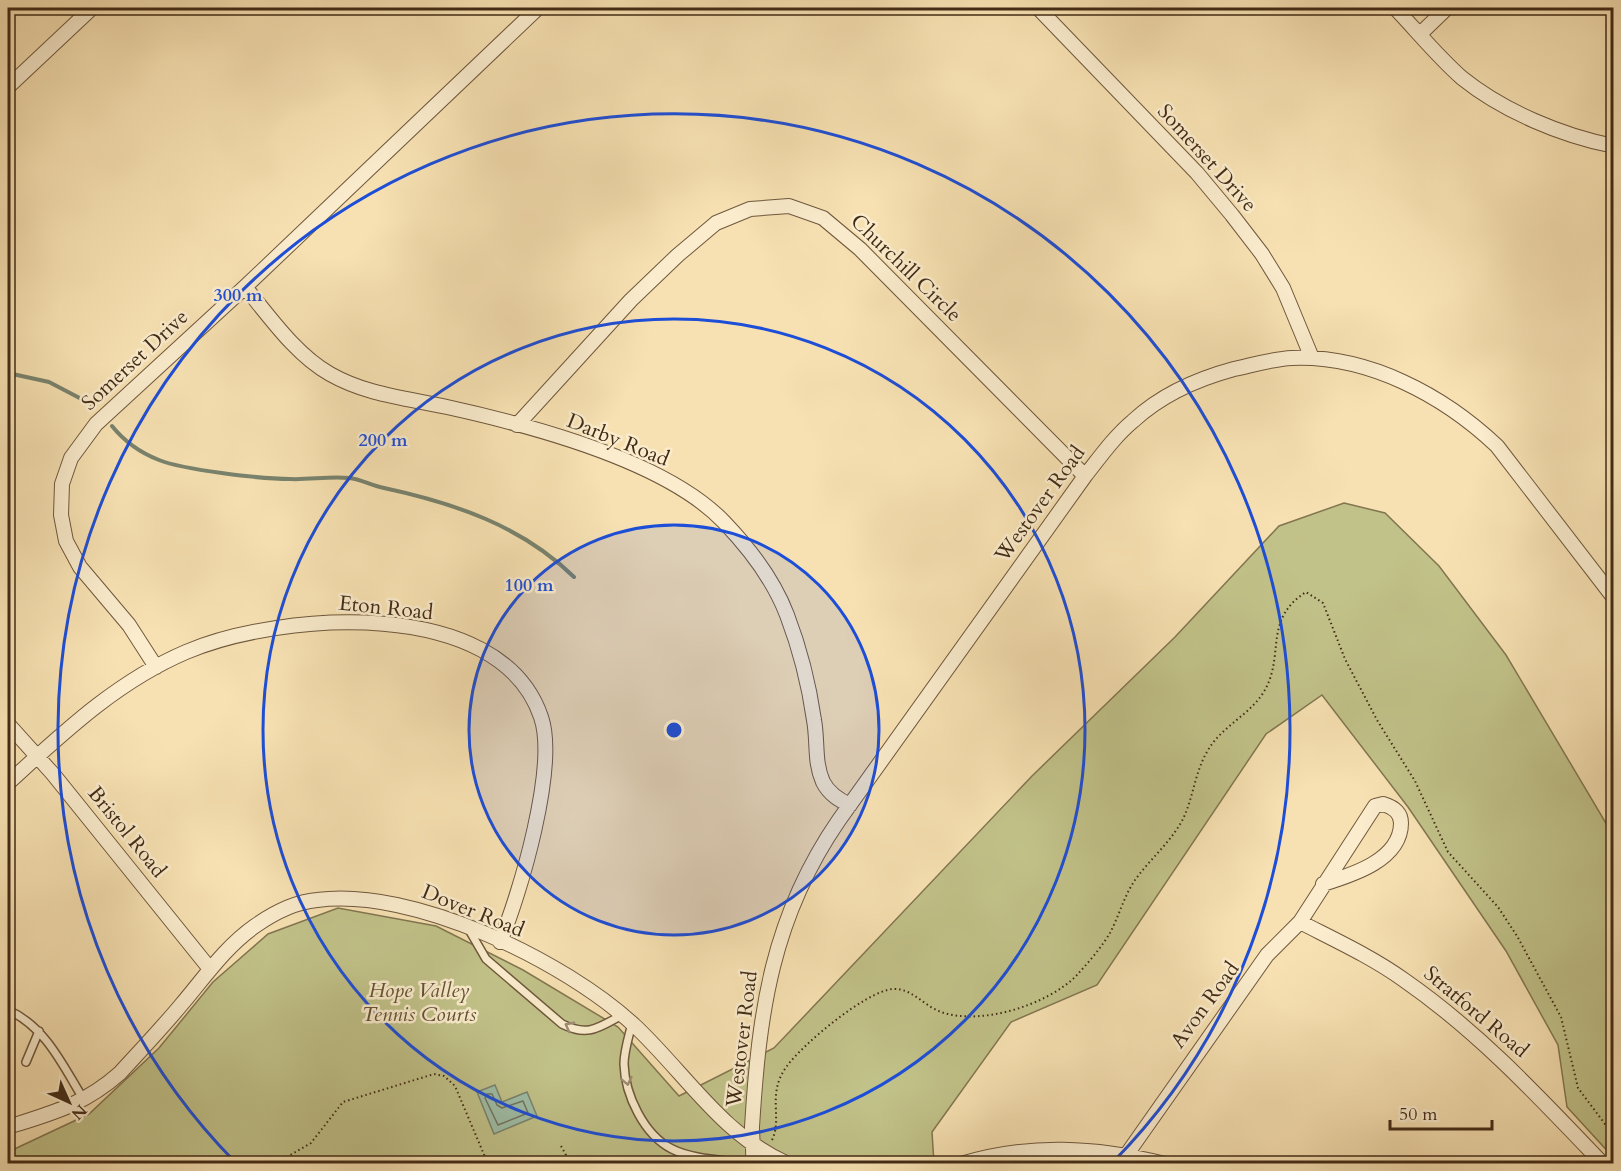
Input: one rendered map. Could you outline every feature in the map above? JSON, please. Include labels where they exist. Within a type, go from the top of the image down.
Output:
[{"type":"street","points":[[8,87],[92,8]]},
{"type":"street","name":"Somerset Drive","points":[[156,667],[129,625],[72,554],[62,529],[62,484],[71,458],[96,424],[245,287],[538,8]]},
{"type":"street","name":"Somerset Drive","points":[[1038,8],[1197,173],[1232,215],[1262,254],[1282,288],[1312,358]]},
{"type":"street","points":[[1395,8],[1463,78],[1491,97],[1573,135],[1614,146]]},
{"type":"street","points":[[1420,34],[1448,8]]},
{"type":"street","name":"Churchill Circle","points":[[517,425],[631,300],[716,223],[750,209],[789,206],[824,218],[860,249],[1085,476]]},
{"type":"street","name":"Darby Road","points":[[245,287],[299,348],[331,375],[378,394],[445,407],[517,425],[642,468],[686,492],[723,520],[769,579],[787,614],[807,680],[815,723],[819,771],[832,794],[850,805]]},
{"type":"street","name":"Westover Road","points":[[751,1164],[759,1148],[759,1044],[769,976],[804,880],[831,831],[1085,476],[1132,421],[1183,388],[1216,374],[1250,365],[1291,358],[1312,358],[1355,365],[1388,375],[1447,406],[1474,425],[1516,469],[1614,598]]},
{"type":"street","name":"Eton Road","points":[[8,783],[91,708],[156,667],[186,652],[245,634],[299,625],[343,623],[409,628],[433,633],[475,647],[504,663],[524,683],[542,718],[547,767],[521,880],[500,942]]},
{"type":"street","name":"Bristol Road","points":[[8,724],[210,969]]},
{"type":"street","name":"Avon Road","points":[[1126,1154],[1267,955],[1300,922],[1323,884],[1375,806],[1383,804],[1397,812],[1401,819],[1400,831],[1392,848],[1385,855],[1364,868],[1323,884]]},
{"type":"street","name":"Dover Road","points":[[8,1127],[59,1111],[101,1090],[120,1073],[230,947],[256,925],[288,908],[319,899],[390,903],[423,910],[500,942],[578,983],[627,1019],[663,1054],[721,1120],[759,1148],[788,1164]]},
{"type":"street","name":"Stratford Road","points":[[1300,922],[1390,970],[1463,1024],[1514,1070],[1603,1164]]},
{"type":"street","points":[[964,1163],[1026,1150],[1069,1148],[1126,1154],[1166,1164]]},
{"type":"lane","points":[[467,927],[486,960],[562,1024],[577,1031],[592,1030],[627,1019],[624,1062],[628,1087],[639,1115],[649,1129],[670,1148],[687,1154],[751,1164]]},
{"type":"lane","points":[[8,1010],[21,1016],[39,1031],[84,1100]]},
{"type":"lane","points":[[26,1062],[39,1031]]},
{"type":"path","points":[[759,1148],[775,1134],[775,1095],[787,1066],[826,1030],[873,996],[891,989],[902,990],[944,1013],[974,1016],[1013,1010],[1043,1000],[1076,975],[1109,934],[1136,879],[1181,821],[1196,774],[1210,746],[1259,700],[1267,687],[1276,633],[1285,609],[1306,592],[1323,603],[1345,659],[1377,720],[1415,781],[1448,852],[1498,908],[1517,936],[1561,1017],[1578,1088],[1614,1136]]},
{"type":"path","points":[[275,1164],[311,1143],[343,1102],[434,1074],[444,1076],[455,1086],[488,1164]]},
{"type":"path","points":[[561,1146],[571,1164]]},
{"type":"green space","name":"Hope Valley Tennis Courts","points":[[1344,503],[1385,513],[1439,566],[1506,655],[1613,835],[1613,1157],[1567,1107],[1558,1045],[1506,951],[1408,807],[1322,695],[1266,734],[1097,985],[1011,1022],[932,1132],[934,1163],[8,1164],[8,1152],[89,1114],[159,1048],[213,982],[268,934],[338,908],[436,926],[523,970],[618,1027],[679,1096],[774,1048],[1032,776],[1175,637],[1279,526]]},
{"type":"water","points":[[495,1085],[502,1102],[527,1092],[537,1116],[494,1134],[477,1092]]},
{"type":"waterway","points":[[8,373],[49,382],[91,404]]},
{"type":"waterway","points":[[112,426],[127,442],[139,450],[171,464],[261,477],[353,479],[461,509],[509,530],[554,559],[574,577]]}]
